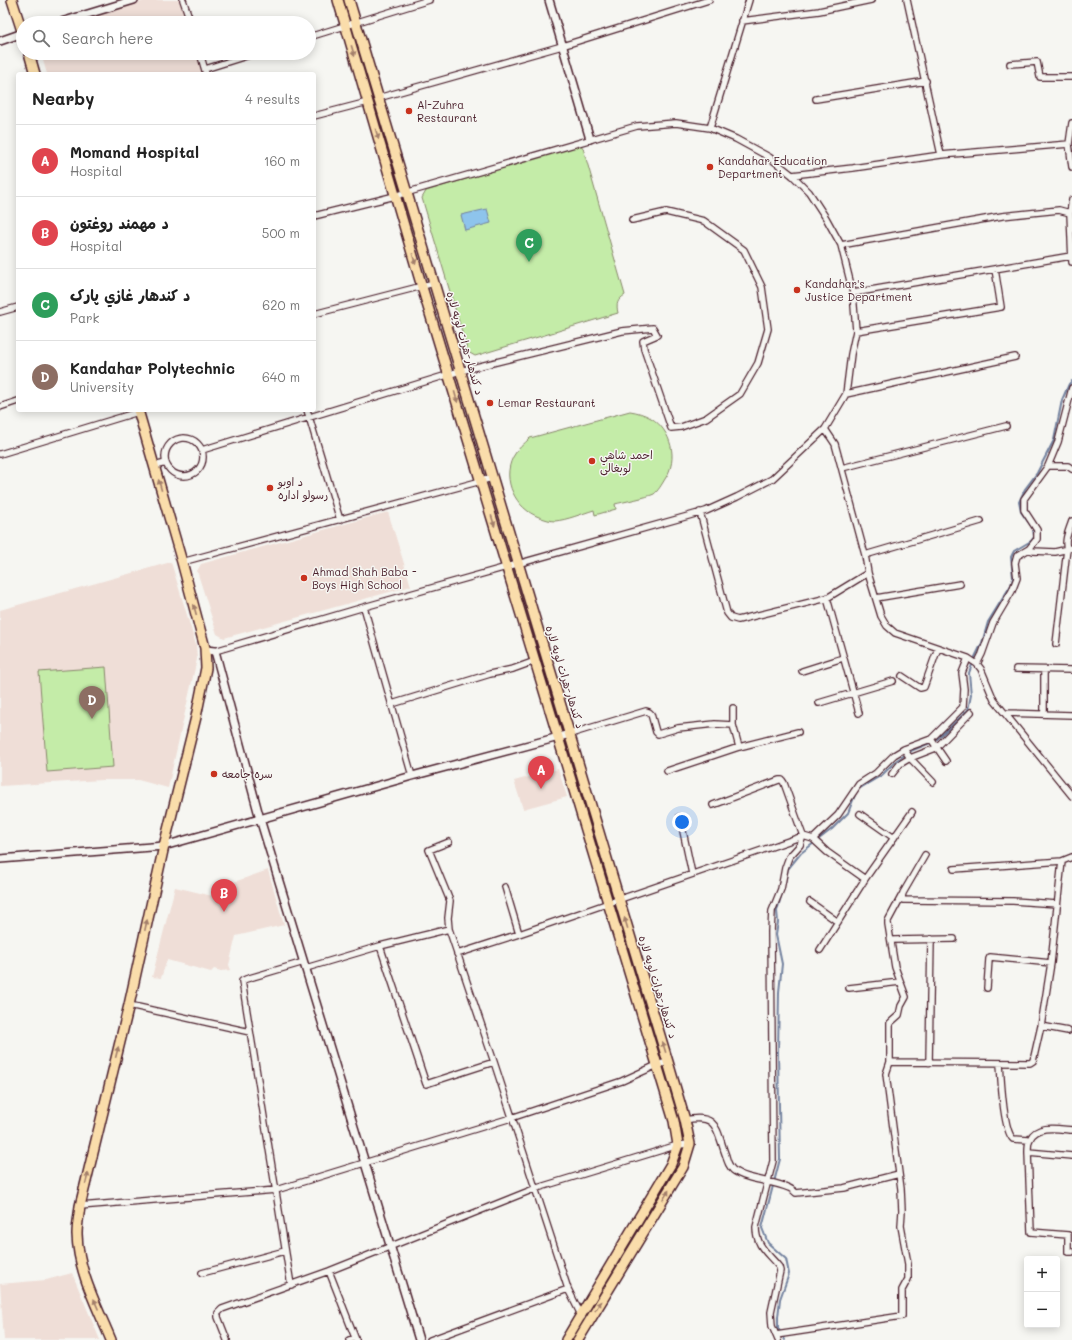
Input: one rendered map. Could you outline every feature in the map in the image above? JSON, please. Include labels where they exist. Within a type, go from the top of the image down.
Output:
[{"type":"main road","points":[[12,0],[17,16]]},
{"type":"main road","points":[[338,0],[480,481],[674,1121],[678,1145],[671,1164],[566,1340]]},
{"type":"main road","name":"د کندهار-هرات لويه لاره","points":[[349,0],[668,1062],[685,1120],[690,1144],[683,1167],[578,1340]]},
{"type":"main road","points":[[31,60],[34,72]]},
{"type":"main road","points":[[111,1340],[85,1280],[79,1255],[77,1233],[80,1206],[129,1005],[164,846],[206,668],[205,650],[182,562],[138,412]]},
{"type":"street","points":[[80,16],[131,0]]},
{"type":"street","points":[[183,0],[188,16]]},
{"type":"street","points":[[316,35],[429,0]]},
{"type":"street","points":[[549,0],[590,139]]},
{"type":"street","points":[[378,98],[562,46],[709,0]]},
{"type":"street","points":[[710,128],[749,0]]},
{"type":"street","points":[[742,21],[819,11],[872,0]]},
{"type":"street","points":[[907,0],[926,81],[941,155]]},
{"type":"street","points":[[0,41],[16,36]]},
{"type":"street","points":[[202,60],[205,71],[236,60]]},
{"type":"street","points":[[1010,64],[1037,62],[1040,77],[1072,77]]},
{"type":"street","points":[[816,100],[926,81]]},
{"type":"street","points":[[316,115],[367,99]]},
{"type":"street","points":[[205,650],[215,651],[364,607],[507,568],[700,512],[737,497],[772,479],[825,429],[846,394],[851,354],[856,331],[853,293],[840,245],[826,218],[809,192],[792,175],[769,157],[736,139],[710,128],[676,123],[637,126],[407,193],[316,216]]},
{"type":"street","points":[[1072,123],[1069,144],[1072,167]]},
{"type":"street","points":[[792,175],[830,172],[941,155],[1069,144]]},
{"type":"street","points":[[853,293],[995,269],[1072,259],[1070,213],[1072,200]]},
{"type":"street","points":[[840,245],[1002,216],[1059,210],[1070,213]]},
{"type":"street","points":[[202,450],[460,371],[622,331],[653,328],[656,335],[643,341],[644,349],[670,428],[681,427],[706,418],[740,394],[758,363],[768,329],[762,287],[744,250],[704,221],[666,212],[632,220]]},
{"type":"street","points":[[856,331],[1001,307],[995,269]]},
{"type":"street","points":[[316,313],[434,282]]},
{"type":"street","points":[[0,312],[16,308]]},
{"type":"street","points":[[846,394],[1015,357]]},
{"type":"street","points":[[976,664],[982,654],[992,623],[1012,591],[1017,578],[1015,562],[1017,556],[1029,549],[1037,539],[1037,530],[1024,510],[1024,499],[1048,466],[1058,442],[1064,413],[1072,388]]},
{"type":"street","points":[[0,407],[16,402]]},
{"type":"street","points":[[0,454],[135,412]]},
{"type":"street","points":[[308,412],[340,520]]},
{"type":"street","points":[[1064,413],[1072,414]]},
{"type":"street","points":[[842,468],[1006,426]]},
{"type":"street","points":[[825,429],[835,444],[865,555],[868,573],[881,616],[887,626],[895,633],[969,659],[976,664],[981,669],[994,700],[1072,796]]},
{"type":"street","points":[[188,438],[194,440],[202,450],[203,456],[200,468],[191,475],[179,475],[166,463],[165,456],[167,450],[170,444],[175,440],[188,438]]},
{"type":"street","points":[[154,466],[166,463]]},
{"type":"street","points":[[1048,466],[1068,466],[1072,469]]},
{"type":"street","points":[[182,562],[492,478]]},
{"type":"street","points":[[700,512],[727,613],[731,618],[738,620],[827,598],[868,573]]},
{"type":"street","points":[[865,555],[981,521]]},
{"type":"street","points":[[1070,548],[1066,547],[1066,538],[1072,521]]},
{"type":"street","points":[[1029,549],[1033,551],[1055,552],[1070,548]]},
{"type":"street","points":[[1056,644],[1070,548]]},
{"type":"street","points":[[876,598],[960,584]]},
{"type":"street","points":[[827,598],[858,713]]},
{"type":"street","points":[[364,607],[412,776]]},
{"type":"street","points":[[902,676],[920,688],[924,687],[938,648]]},
{"type":"street","points":[[215,651],[260,819],[419,1340]]},
{"type":"street","points":[[802,671],[843,658]]},
{"type":"street","points":[[813,839],[838,815],[859,784],[876,773],[894,755],[904,749],[931,739],[963,708],[964,690],[962,673],[969,659]]},
{"type":"street","points":[[392,704],[490,674],[513,669],[535,661]]},
{"type":"street","points":[[1016,670],[1072,670]]},
{"type":"street","points":[[1044,670],[1044,714]]},
{"type":"street","points":[[819,703],[893,681]]},
{"type":"street","points":[[733,708],[733,725],[739,747]]},
{"type":"street","points":[[0,858],[164,846],[412,776],[558,738],[646,711],[651,714],[656,732],[658,734],[678,728],[716,724],[733,725]]},
{"type":"street","points":[[892,774],[900,764],[910,758],[936,748],[971,712]]},
{"type":"street","points":[[1005,713],[1072,715]]},
{"type":"street","points":[[667,771],[739,747],[798,732]]},
{"type":"street","points":[[931,739],[946,761]]},
{"type":"street","points":[[904,749],[910,758],[933,782]]},
{"type":"street","points":[[712,805],[782,780],[803,836],[800,845],[789,857],[772,911],[773,1161],[770,1182],[756,1227],[756,1236],[760,1246],[779,1267],[780,1272],[771,1312],[772,1326],[779,1335],[902,1316],[902,1290],[908,1279],[908,1264],[901,1226],[902,1211],[899,1174],[886,1074],[890,1062],[890,1023],[899,1014],[906,997],[895,967],[888,921],[926,855]]},
{"type":"street","points":[[820,950],[865,879],[912,812]]},
{"type":"street","points":[[860,814],[894,838]]},
{"type":"street","points":[[680,817],[692,874]]},
{"type":"street","points":[[458,954],[803,836],[813,839],[827,852],[865,879]]},
{"type":"street","points":[[449,842],[429,850],[450,901],[448,918],[449,929],[568,1289],[580,1316],[588,1322]]},
{"type":"street","points":[[954,869],[1062,861],[1072,857]]},
{"type":"street","points":[[890,1062],[1030,1063],[1033,1061],[1052,963],[1062,861]]},
{"type":"street","points":[[505,887],[519,934]]},
{"type":"street","points":[[902,895],[904,900],[1013,901],[1058,904]]},
{"type":"street","points":[[810,902],[838,922]]},
{"type":"street","points":[[290,1285],[242,981],[449,929]]},
{"type":"street","points":[[929,1063],[931,939]]},
{"type":"street","points":[[894,940],[954,939]]},
{"type":"street","points":[[380,946],[426,1084],[494,1062]]},
{"type":"street","points":[[987,988],[990,957],[1052,963]]},
{"type":"street","points":[[849,988],[900,982]]},
{"type":"street","points":[[129,1005],[250,1032]]},
{"type":"street","points":[[1041,1026],[1068,1031]]},
{"type":"street","points":[[80,1206],[276,1190],[511,1118],[622,1081],[657,1065],[668,1062]]},
{"type":"street","points":[[1000,1063],[1006,1120],[1010,1136],[1013,1139],[1029,1140]]},
{"type":"street","points":[[685,1120],[702,1118],[708,1119],[712,1122],[721,1140],[729,1165],[732,1169],[748,1177],[789,1187],[796,1193],[844,1188],[899,1174]]},
{"type":"street","points":[[1072,1130],[1052,1128],[1041,1130],[1033,1134],[1029,1140],[1028,1152],[1031,1232],[1068,1235],[1068,1252],[1072,1252]]},
{"type":"street","points":[[227,1340],[218,1317],[218,1313],[222,1309],[329,1271],[534,1189],[678,1145],[690,1144]]},
{"type":"street","points":[[1028,1152],[1072,1156]]},
{"type":"street","points":[[202,1272],[285,1251]]},
{"type":"street","points":[[329,1271],[354,1339]]},
{"type":"street","points":[[430,1340],[568,1289]]},
{"type":"shaded area","points":[[147,0],[181,0],[186,16],[96,16]]},
{"type":"shaded area","points":[[43,60],[200,60],[203,72],[46,72]]},
{"type":"shaded area","name":"Ahmad Shah Baba - Boys High School","points":[[388,512],[411,586],[224,638],[217,634],[197,571],[201,564]]},
{"type":"shaded area","points":[[171,562],[196,645],[197,659],[168,788],[138,780],[102,780],[0,786],[0,610]]},
{"type":"shaded area","points":[[558,769],[567,797],[523,809],[514,781]]},
{"type":"shaded area","points":[[268,870],[284,925],[236,936],[229,965],[231,970],[221,971],[214,969],[211,972],[167,960],[161,978],[152,977],[175,887],[221,898],[220,887]]},
{"type":"shaded area","points":[[72,1273],[100,1340],[4,1340],[0,1284],[46,1280]]},
{"type":"green space","points":[[579,145],[583,148],[625,295],[618,302],[618,313],[475,356],[468,352],[422,198],[426,191]]},
{"type":"green space","name":"احمد شاهي لوبغالی","points":[[630,411],[646,415],[658,423],[668,437],[671,446],[672,463],[660,487],[654,494],[615,504],[616,509],[595,515],[594,510],[555,521],[539,517],[531,513],[518,501],[510,484],[510,466],[516,452],[530,438]]},
{"type":"green space","points":[[106,667],[113,767],[47,772],[39,672]]},
{"type":"water","points":[[487,209],[491,223],[465,230],[461,215]]},
{"type":"waterway","points":[[785,883],[788,869],[801,853],[832,829],[848,813],[857,790],[882,775],[897,760],[913,750],[935,741],[968,710],[971,695],[969,673],[982,643],[988,622],[1011,585],[1013,578],[1011,557],[1014,551],[1031,541],[1034,537],[1033,529],[1021,512],[1019,502],[1025,489],[1037,473],[1054,440],[1062,400],[1069,384],[1072,381]]},
{"type":"waterway","points":[[782,893],[777,911],[778,922],[776,935],[782,964],[779,992],[778,1053],[780,1159],[762,1228],[768,1243],[786,1259],[789,1274],[780,1299],[778,1317],[778,1328],[785,1340]]},
{"type":"place","name":"Al-Zuhra Restaurant","points":[[409,111]]},
{"type":"place","name":"Kandahar Education Department","points":[[710,167]]},
{"type":"place","name":"د کندهار غازي پارک","points":[[529,262]]},
{"type":"place","name":"Kandahar's Justice Department","points":[[797,290]]},
{"type":"place","name":"Lemar Restaurant","points":[[490,403]]},
{"type":"place","name":"احمد شاهي لوبغالی","points":[[592,461]]},
{"type":"place","name":"د اوبو رسولو اداره","points":[[270,488]]},
{"type":"place","name":"Ahmad Shah Baba - Boys High School","points":[[304,578]]},
{"type":"place","name":"Kandahar Polytechnic","points":[[92,719]]},
{"type":"place","name":"سره جامعه","points":[[214,774]]},
{"type":"place","name":"Momand Hospital","points":[[541,789]]},
{"type":"place","name":"د مهمند روغتون","points":[[224,912]]}]
